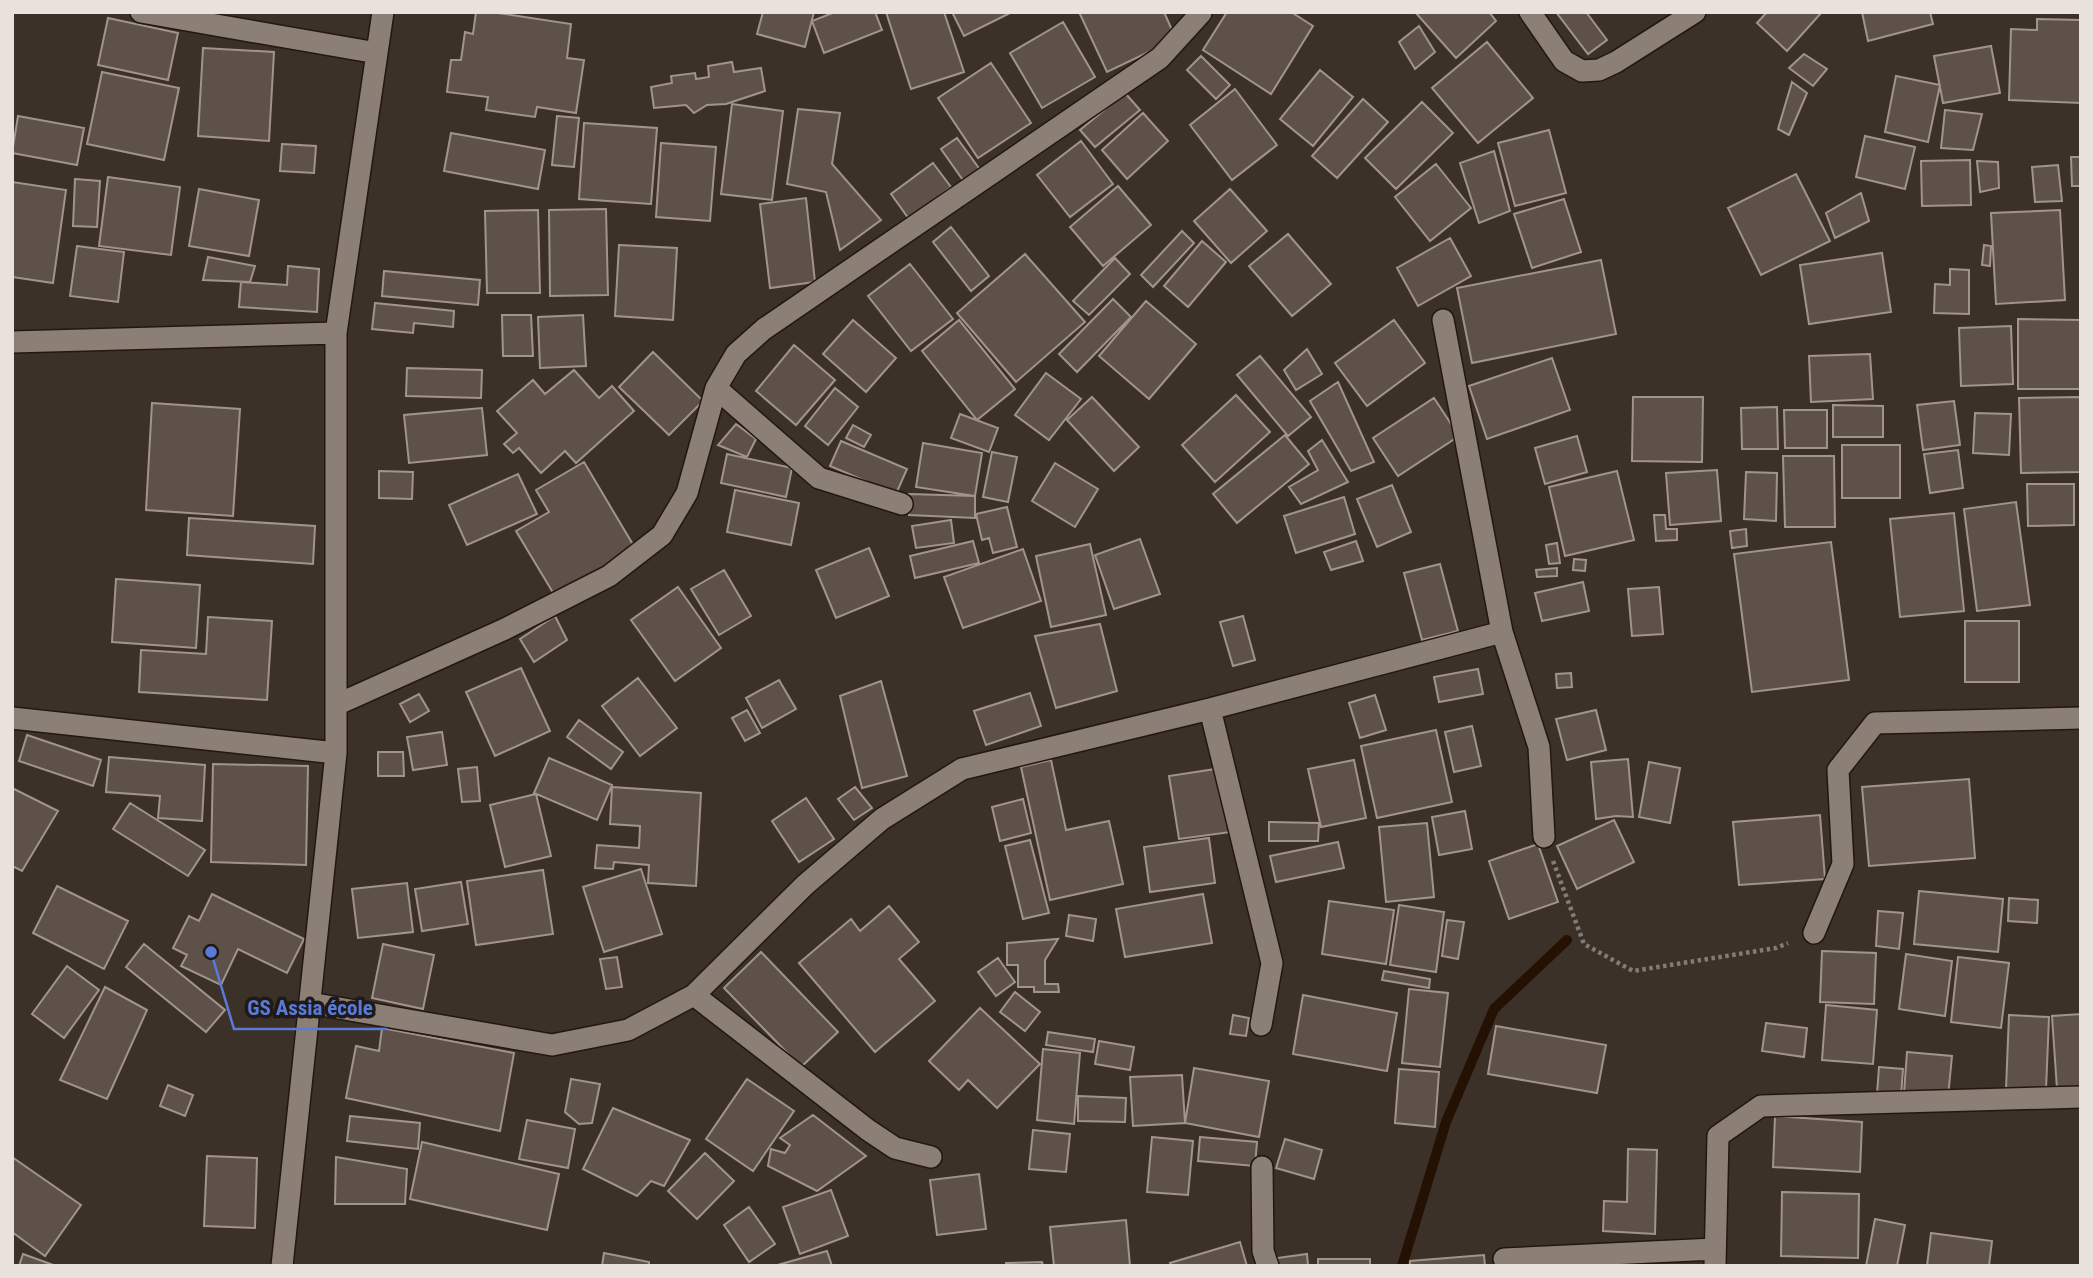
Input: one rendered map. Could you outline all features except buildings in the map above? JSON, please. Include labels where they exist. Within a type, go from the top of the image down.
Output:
[{"type":"street","points":[[141,12],[377,53]]},
{"type":"street","points":[[282,1266],[336,753],[336,333],[383,12]]},
{"type":"street","points":[[1530,12],[1564,61],[1582,71],[1599,70],[1616,62],[1695,12]]},
{"type":"street","points":[[336,705],[505,629],[586,588],[609,576],[662,535],[687,493],[716,388],[736,354],[764,328],[1160,58],[1201,13]]},
{"type":"street","points":[[1443,320],[1502,632],[1539,747],[1544,837]]},
{"type":"street","points":[[12,342],[336,333]]},
{"type":"street","points":[[716,388],[819,478],[902,504]]},
{"type":"street","points":[[310,1003],[552,1045],[628,1030],[694,995],[805,885],[882,819],[962,769],[1210,709],[1502,632]]},
{"type":"street","points":[[1210,709],[1272,963],[1261,1025]]},
{"type":"street","points":[[12,718],[336,753]]},
{"type":"street","points":[[1814,933],[1843,864],[1838,770],[1875,723],[2081,718]]},
{"type":"street","points":[[694,995],[868,1130],[895,1148],[931,1157]]},
{"type":"street","points":[[1504,1258],[1715,1257],[1717,1136],[1761,1106],[2081,1097]]},
{"type":"street","points":[[1262,1167],[1263,1251],[1268,1266]]},
{"type":"path","points":[[1544,837],[1584,944],[1633,971],[1776,948],[1814,933]]},
{"type":"waterway","points":[[1402,1266],[1446,1122],[1494,1009],[1567,940]]},
{"type":"place","name":"GS Assia école","points":[[211,952]]}]
